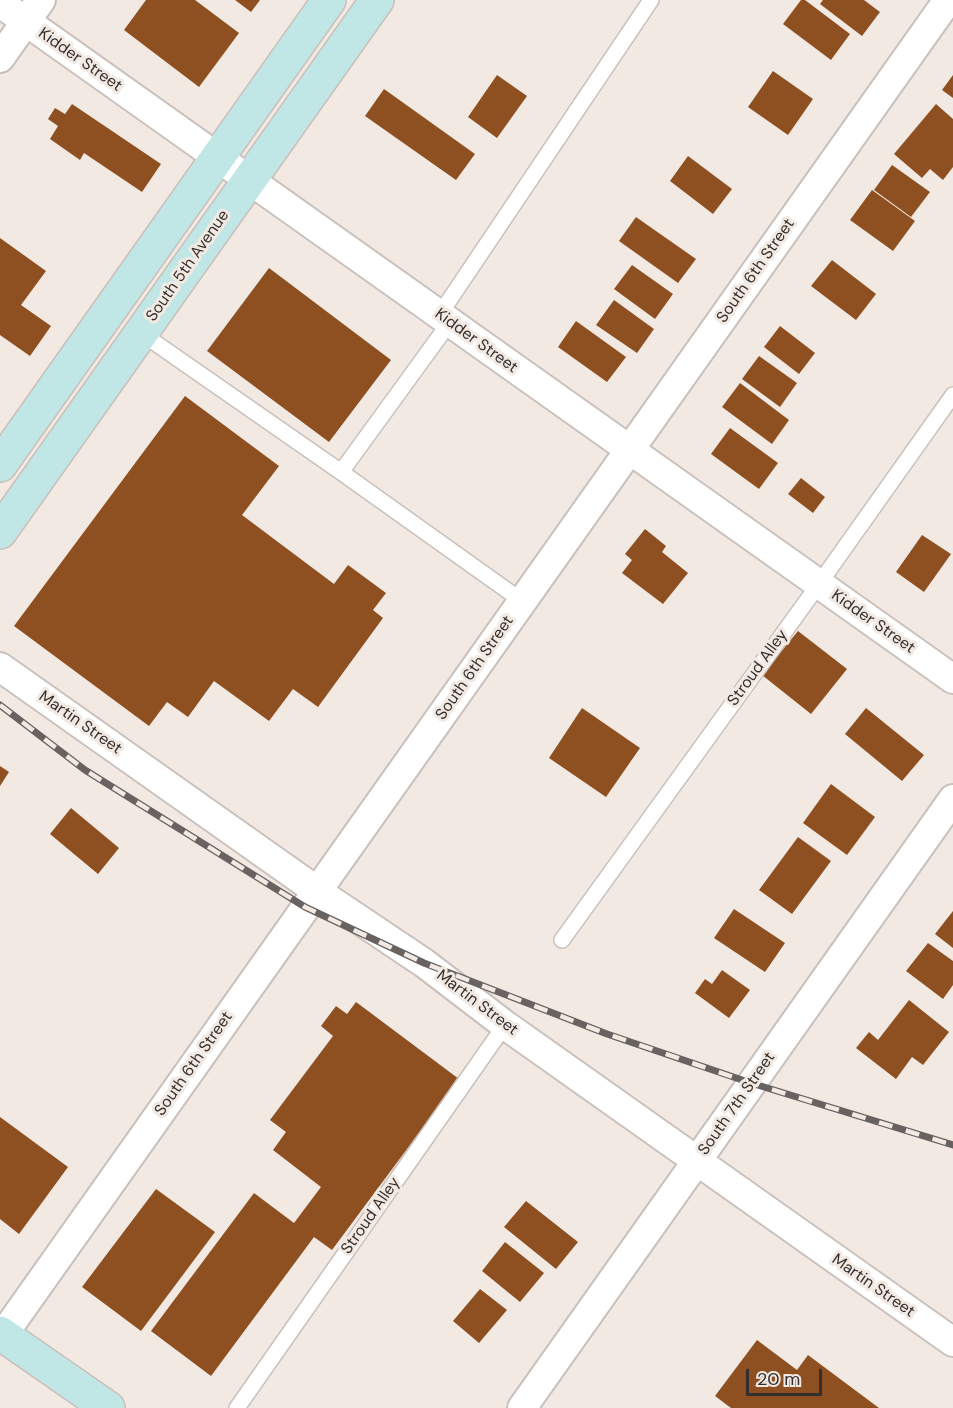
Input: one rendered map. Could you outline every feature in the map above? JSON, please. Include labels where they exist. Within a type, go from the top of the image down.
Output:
[{"type":"street","points":[[0,465],[329,0]]},
{"type":"street","name":"South 5th Avenue","points":[[0,532],[377,0]]},
{"type":"street","name":"Kidder Street","points":[[0,3],[34,11],[249,180],[953,679]]},
{"type":"street","name":"South 6th Street","points":[[1,1334],[945,5]]},
{"type":"street","points":[[0,58],[34,11]]},
{"type":"street","name":"Martin Street","points":[[0,667],[317,891],[424,963],[505,1025],[953,1342]]},
{"type":"street","name":"South 7th Street","points":[[522,1408],[953,800]]},
{"type":"street","points":[[1,1334],[108,1408]]},
{"type":"lane","points":[[341,472],[445,318],[651,0]]},
{"type":"lane","points":[[141,333],[522,601]]},
{"type":"lane","name":"Stroud Alley","points":[[562,940],[953,395]]},
{"type":"lane","name":"Stroud Alley","points":[[237,1408],[505,1025]]},
{"type":"building","points":[[146,0],[195,0],[239,33],[199,87],[124,30]]},
{"type":"building","points":[[235,0],[260,0],[251,12]]},
{"type":"building","points":[[801,0],[805,0],[850,34],[831,60],[783,24]]},
{"type":"building","points":[[823,0],[864,0],[880,12],[862,36],[820,4]]},
{"type":"building","points":[[773,71],[813,99],[788,135],[748,107]]},
{"type":"building","points":[[497,75],[527,96],[497,138],[468,117]]},
{"type":"building","points":[[953,75],[953,98],[942,90]]},
{"type":"building","points":[[384,89],[475,154],[456,180],[365,116]]},
{"type":"building","points":[[72,104],[161,164],[142,192],[84,153],[80,160],[50,139],[58,126],[48,119],[55,108],[65,114]]},
{"type":"building","points":[[936,104],[953,119],[953,167],[943,180],[930,169],[922,178],[894,154]]},
{"type":"building","points":[[688,156],[732,189],[713,214],[670,181]]},
{"type":"building","points":[[892,165],[930,192],[911,217],[874,190]]},
{"type":"building","points":[[872,190],[915,221],[893,251],[850,220]]},
{"type":"building","points":[[636,217],[696,259],[678,283],[619,241]]},
{"type":"building","points":[[0,238],[46,271],[21,305],[51,326],[30,356],[0,335]]},
{"type":"building","points":[[832,260],[876,294],[856,320],[811,286]]},
{"type":"building","points":[[632,265],[673,294],[655,319],[614,289]]},
{"type":"building","points":[[269,268],[391,360],[329,442],[207,351]]},
{"type":"building","points":[[614,300],[654,329],[637,353],[596,325]]},
{"type":"building","points":[[576,321],[626,357],[607,382],[558,347]]},
{"type":"building","points":[[780,326],[815,353],[799,374],[764,347]]},
{"type":"building","points":[[759,356],[797,383],[780,407],[742,379]]},
{"type":"building","points":[[740,383],[789,420],[772,444],[722,407]]},
{"type":"building","points":[[185,396],[279,466],[242,515],[334,584],[348,565],[386,593],[373,610],[383,618],[318,707],[293,689],[269,721],[214,681],[188,717],[167,702],[149,726],[14,626]]},
{"type":"building","points":[[730,428],[778,463],[759,489],[711,454]]},
{"type":"building","points":[[801,478],[825,497],[813,513],[788,494]]},
{"type":"building","points":[[645,529],[666,546],[662,552],[688,573],[663,604],[622,573],[632,560],[625,554]]},
{"type":"building","points":[[922,535],[951,554],[924,592],[896,572]]},
{"type":"building","points":[[798,631],[847,669],[811,714],[762,675]]},
{"type":"building","points":[[582,708],[640,748],[606,797],[549,758]]},
{"type":"building","points":[[866,708],[924,755],[902,781],[845,734]]},
{"type":"building","points":[[0,766],[9,772],[0,786]]},
{"type":"building","points":[[831,784],[875,817],[847,855],[803,823]]},
{"type":"building","points":[[71,808],[119,848],[98,874],[50,834]]},
{"type":"building","points":[[798,837],[831,861],[792,914],[759,890]]},
{"type":"building","points":[[734,909],[785,943],[765,972],[714,938]]},
{"type":"building","points":[[953,911],[953,948],[935,934]]},
{"type":"building","points":[[928,943],[953,961],[953,985],[943,999],[906,971]]},
{"type":"building","points":[[722,970],[750,990],[729,1018],[695,993],[705,979],[712,984]]},
{"type":"building","points":[[909,1000],[949,1032],[923,1065],[912,1057],[896,1079],[856,1048],[869,1032],[878,1040]]},
{"type":"building","points":[[356,1002],[459,1079],[332,1250],[314,1237],[211,1376],[151,1331],[254,1193],[294,1223],[321,1187],[273,1150],[286,1132],[270,1120],[333,1036],[321,1026],[336,1006],[347,1014]]},
{"type":"building","points":[[0,1117],[68,1167],[19,1234],[0,1219]]},
{"type":"building","points":[[156,1189],[215,1232],[141,1331],[82,1287]]},
{"type":"building","points":[[526,1201],[578,1242],[556,1269],[504,1227]]},
{"type":"building","points":[[505,1242],[544,1273],[520,1302],[482,1271]]},
{"type":"building","points":[[480,1289],[507,1310],[479,1343],[453,1321]]},
{"type":"building","points":[[757,1340],[797,1370],[808,1355],[879,1408],[731,1408],[715,1396]]},
{"type":"railway","points":[[0,705],[85,770],[305,907],[424,963],[607,1034],[751,1083],[953,1145]]}]
